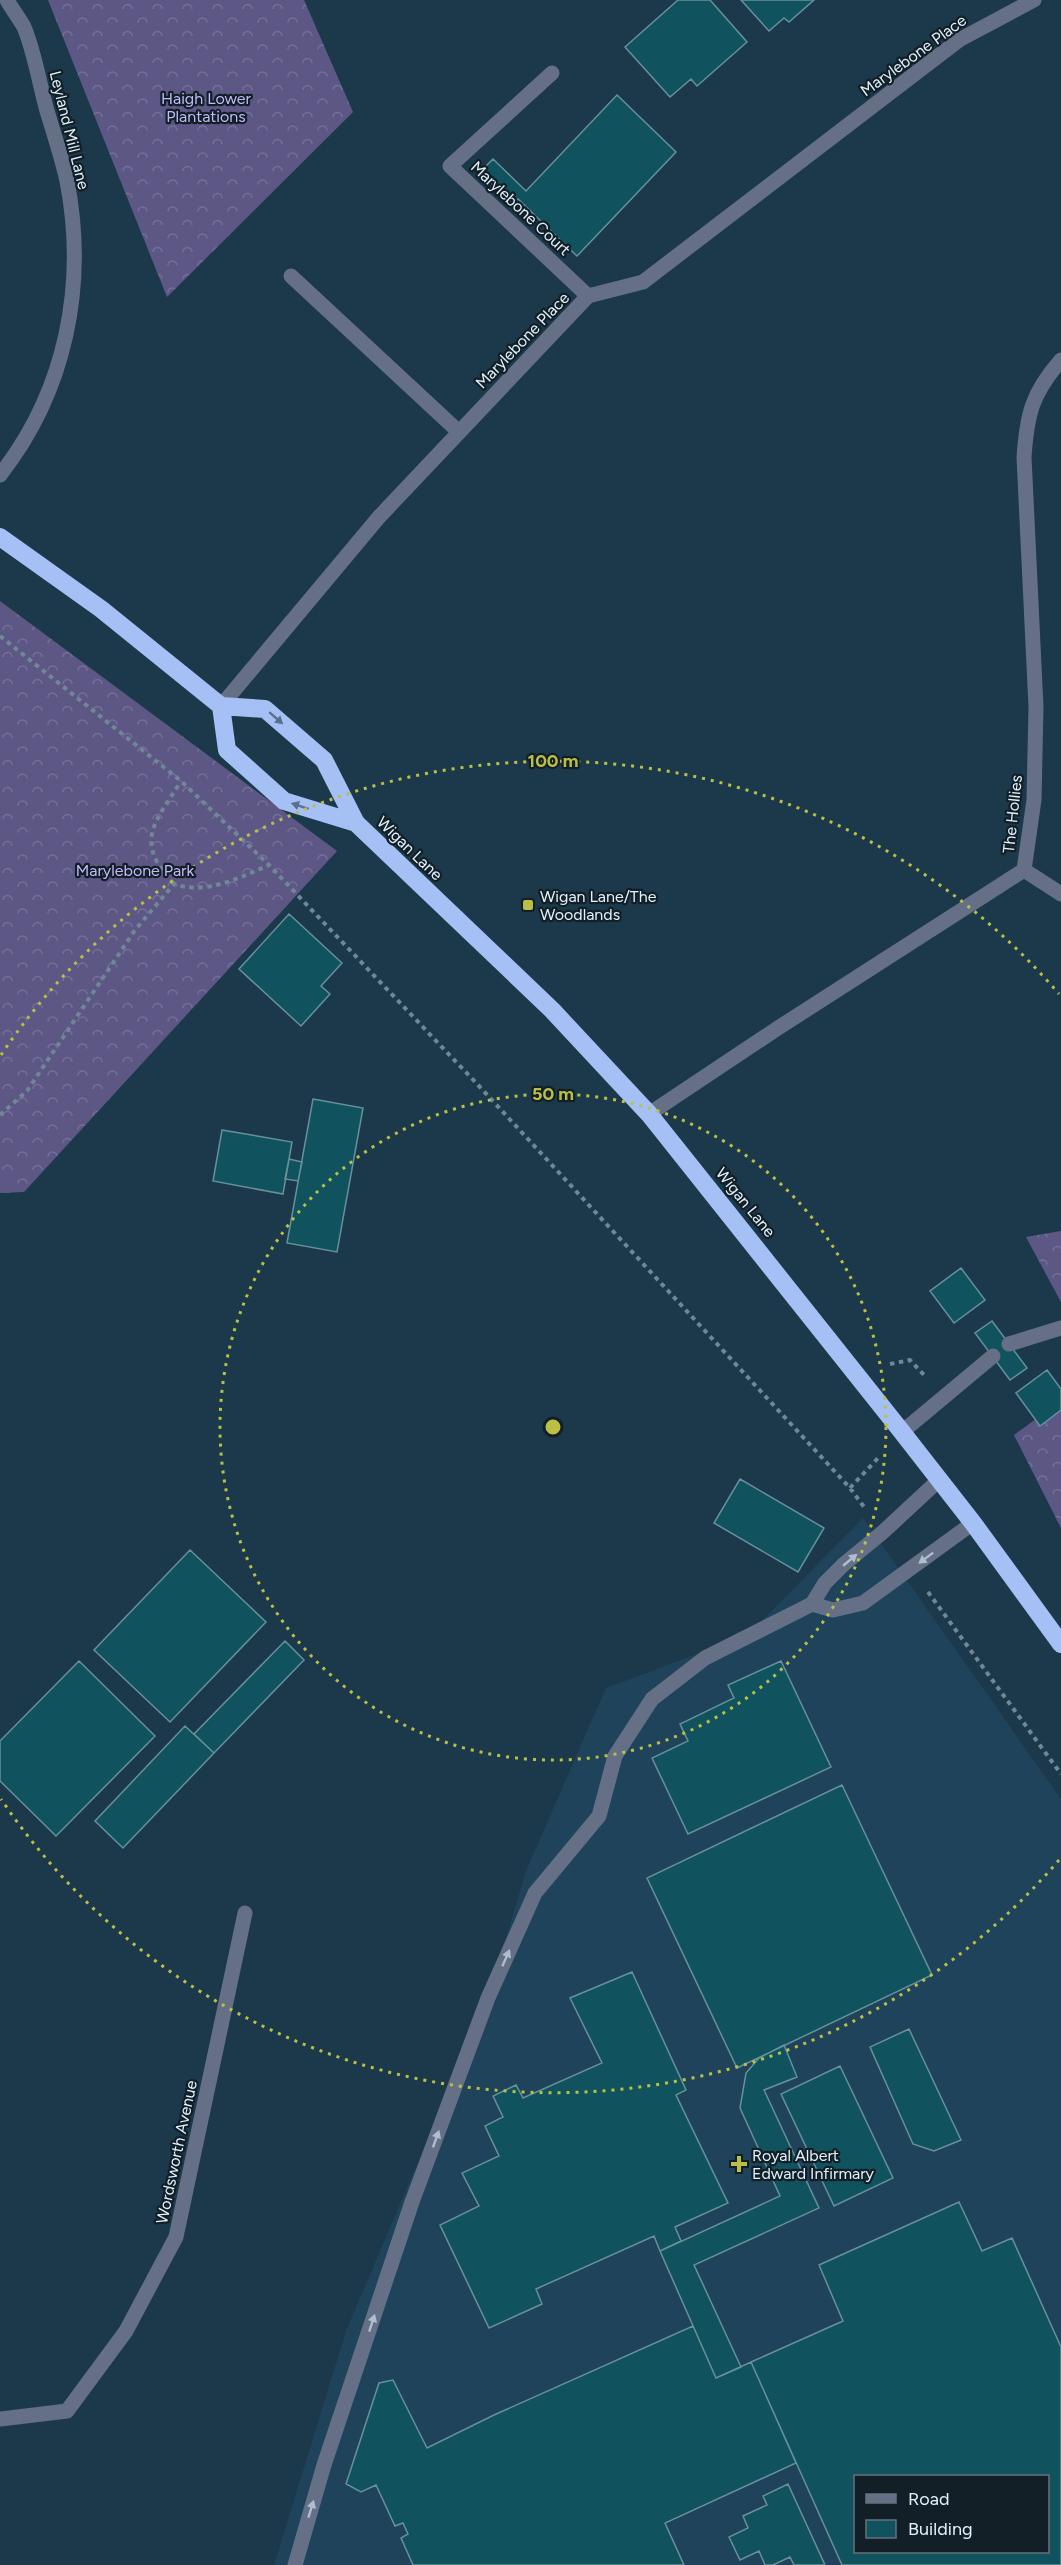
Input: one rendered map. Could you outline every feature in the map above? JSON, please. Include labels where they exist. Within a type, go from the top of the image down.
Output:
[{"type":"highway","points":[[0,537],[102,609],[221,706]]},
{"type":"highway","name":"Wigan Lane","points":[[356,824],[284,801],[227,750],[221,706],[265,709],[324,760],[356,824],[552,1011],[649,1114],[973,1523],[1061,1644]]},
{"type":"street","name":"Leyland Mill Lane","points":[[0,475],[33,424],[57,373],[66,341],[72,293],[74,235],[66,181],[24,28],[7,0]]},
{"type":"street","name":"Marylebone Place","points":[[221,706],[379,517],[588,296],[643,282],[959,40],[1034,0]]},
{"type":"street","name":"Marylebone Court","points":[[552,73],[450,166],[588,296]]},
{"type":"street","points":[[291,276],[459,432]]},
{"type":"street","name":"The Hollies","points":[[649,1114],[1024,870],[1034,800],[1036,707],[1024,457],[1026,427],[1032,401],[1043,380],[1061,360]]},
{"type":"street","points":[[1024,870],[1061,894]]},
{"type":"street","points":[[1010,1344],[1061,1328]]},
{"type":"street","points":[[902,1432],[993,1356]]},
{"type":"street","points":[[295,2565],[324,2465],[412,2202],[488,1998],[535,1893],[599,1816],[615,1756],[652,1699],[705,1658],[812,1604],[825,1583],[844,1564],[883,1533],[939,1480]]},
{"type":"street","points":[[812,1604],[833,1610],[863,1603],[973,1523]]},
{"type":"street","name":"Wordsworth Avenue","points":[[0,2419],[68,2411],[126,2331],[176,2236],[244,1913]]},
{"type":"path","points":[[0,636],[180,781],[269,865],[479,1086],[850,1488],[883,1533]]},
{"type":"path","points":[[180,781],[151,827],[152,853],[162,872],[174,884],[189,889],[213,886],[269,865]]},
{"type":"path","points":[[0,1115],[27,1091],[135,930],[174,884]]},
{"type":"path","points":[[854,1370],[910,1360],[944,1398]]},
{"type":"path","points":[[850,1488],[902,1432]]},
{"type":"path","points":[[911,1570],[1061,1774]]},
{"type":"shaded area","name":"Royal Albert Edward Infirmary","points":[[863,1518],[1061,1799],[1061,2565],[274,2565],[346,2331],[488,1998],[526,1871],[606,1688],[748,1635]]},
{"type":"green space","name":"Haigh Lower Plantations","points":[[48,0],[304,0],[353,112],[167,297]]},
{"type":"green space","name":"Marylebone Park","points":[[0,601],[337,851],[24,1192],[0,1193]]},
{"type":"green space","points":[[1061,1231],[1061,1302],[1026,1237]]},
{"type":"green space","points":[[1061,1401],[1061,1528],[1014,1435]]},
{"type":"building","points":[[678,0],[710,0],[747,42],[697,86],[691,79],[670,97],[625,47]]},
{"type":"building","points":[[741,0],[814,0],[789,22],[784,18],[769,31]]},
{"type":"building","points":[[617,95],[676,152],[577,256],[518,199],[512,204],[480,172],[493,159],[526,191]]},
{"type":"building","points":[[289,914],[342,963],[321,986],[330,994],[301,1026],[239,969]]},
{"type":"building","points":[[313,1099],[363,1108],[337,1252],[287,1243]]},
{"type":"building","points":[[222,1130],[292,1142],[283,1194],[213,1181]]},
{"type":"building","points":[[289,1159],[302,1162],[298,1181],[285,1179]]},
{"type":"building","points":[[961,1268],[985,1300],[954,1323],[930,1291]]},
{"type":"building","points":[[992,1321],[1027,1368],[1010,1380],[975,1333]]},
{"type":"building","points":[[1047,1370],[1061,1389],[1061,1410],[1040,1426],[1016,1393]]},
{"type":"building","points":[[740,1479],[824,1528],[798,1572],[714,1523]]},
{"type":"building","points":[[190,1550],[266,1622],[170,1722],[94,1650]]},
{"type":"building","points":[[285,1641],[304,1660],[214,1753],[194,1734]]},
{"type":"building","points":[[79,1661],[155,1736],[56,1836],[0,1781],[0,1741]]},
{"type":"building","points":[[781,1661],[831,1767],[688,1834],[652,1758],[688,1741],[680,1724],[734,1698],[728,1685]]},
{"type":"building","points":[[185,1726],[214,1753],[123,1848],[95,1821]]},
{"type":"building","points":[[842,1785],[932,1975],[737,2068],[647,1878]]},
{"type":"building","points":[[632,1972],[686,2090],[676,2095],[728,2203],[675,2227],[681,2241],[660,2251],[654,2236],[536,2289],[542,2304],[489,2328],[440,2225],[479,2206],[462,2173],[499,2156],[485,2126],[503,2117],[493,2096],[516,2085],[523,2098],[602,2063],[570,1998]]},
{"type":"building","points":[[909,2029],[961,2140],[934,2151],[913,2144],[870,2047]]},
{"type":"building","points":[[784,2045],[797,2077],[764,2090],[819,2208],[694,2265],[741,2367],[716,2378],[660,2251],[780,2196],[740,2108],[746,2073],[759,2058]]},
{"type":"building","points":[[840,2066],[893,2178],[834,2206],[781,2094]]},
{"type":"building","points":[[959,2202],[982,2251],[1012,2238],[1061,2347],[1061,2565],[842,2565],[751,2362],[843,2321],[819,2265]]},
{"type":"building","points":[[693,2326],[716,2378],[751,2362],[796,2463],[665,2523],[684,2565],[413,2565],[401,2538],[408,2534],[403,2523],[395,2526],[376,2485],[361,2492],[346,2484],[379,2383],[393,2380],[427,2448],[494,2415]]},
{"type":"building","points":[[788,2484],[825,2565],[794,2565],[790,2557],[773,2565],[765,2565],[759,2551],[740,2560],[729,2537],[748,2528],[743,2516],[767,2505],[763,2496]]},
{"type":"place","name":"Wigan Lane/The Woodlands","points":[[528,905]]},
{"type":"place","name":"Royal Albert Edward Infirmary","points":[[739,2164]]}]
